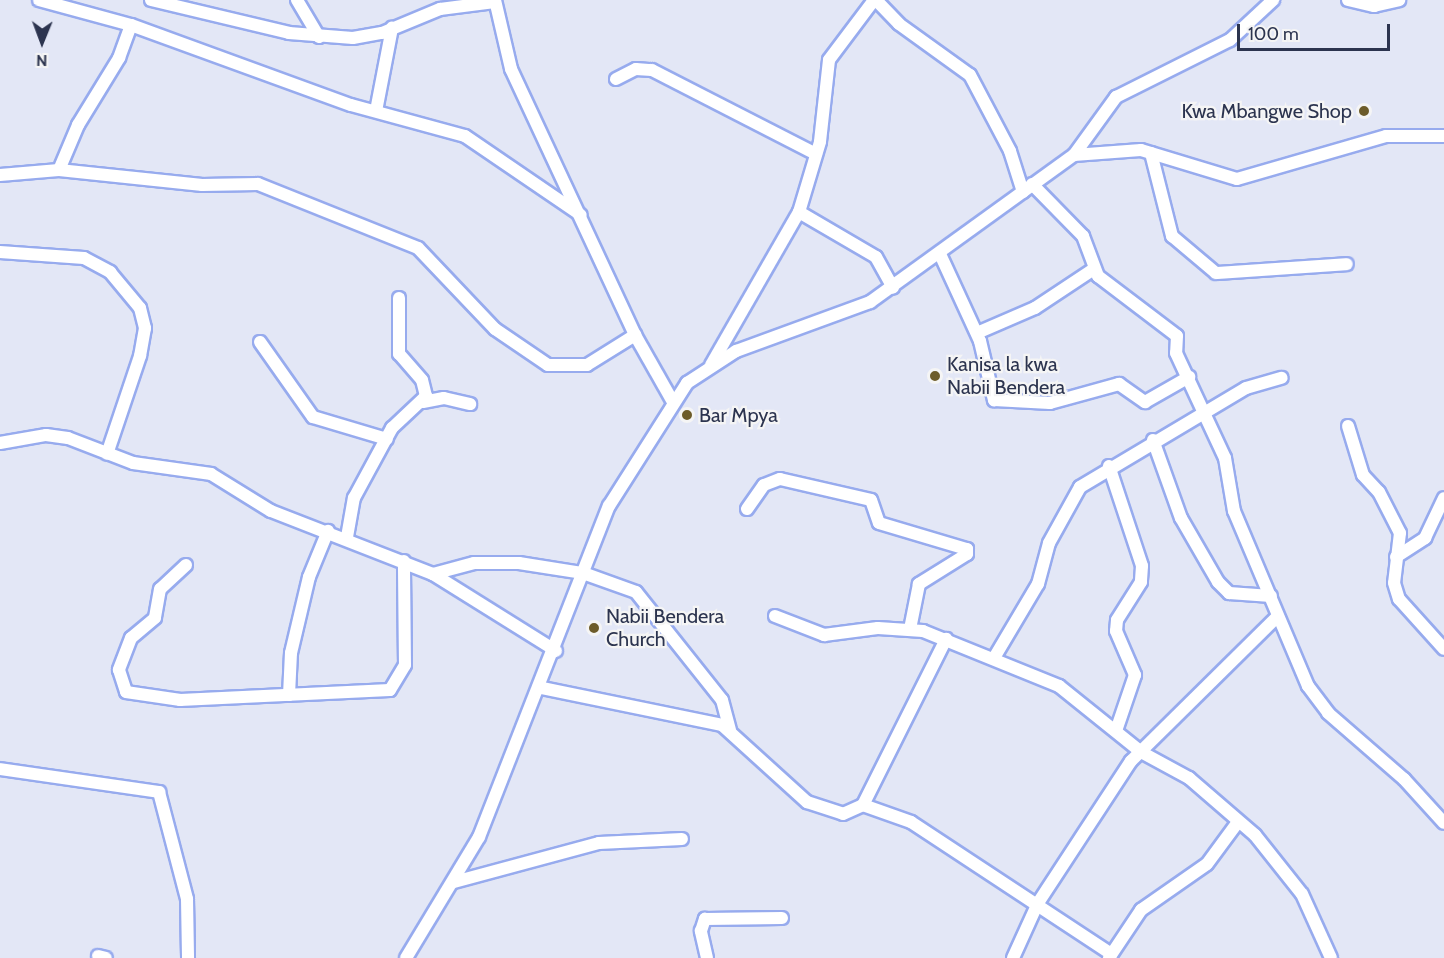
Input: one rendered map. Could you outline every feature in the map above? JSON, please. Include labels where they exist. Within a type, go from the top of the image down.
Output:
[{"type":"street","points":[[39,0],[131,25],[226,63],[292,79],[376,111],[473,140],[582,215]]},
{"type":"street","points":[[151,0],[319,37],[365,38],[440,9],[495,1],[511,69],[582,215],[634,335],[674,402]]},
{"type":"street","points":[[297,0],[319,37]]},
{"type":"street","points":[[711,366],[799,212],[816,154],[829,60],[875,0],[899,24],[970,75],[1028,188],[1083,236],[1094,269],[1117,294],[1172,328],[1189,377],[1225,458],[1231,502],[1271,596],[1277,617],[1323,707],[1444,823]]},
{"type":"street","points":[[406,958],[454,882],[479,837],[542,688],[609,507],[687,383],[736,351],[855,310],[892,288],[1074,155],[1116,97],[1230,40],[1274,0]]},
{"type":"street","points":[[1348,0],[1374,6],[1399,0]]},
{"type":"street","points":[[59,170],[78,125],[119,58],[131,25]]},
{"type":"street","points":[[376,111],[392,28]]},
{"type":"street","points":[[616,79],[636,69],[652,70],[816,154]]},
{"type":"street","points":[[1074,155],[1108,150],[1151,153],[1237,179],[1386,136],[1444,136]]},
{"type":"street","points":[[1151,153],[1172,236],[1216,273],[1347,264]]},
{"type":"street","points":[[0,175],[59,170],[202,184],[258,184],[400,239],[436,262],[502,335],[548,365],[587,365],[634,335]]},
{"type":"street","points":[[799,212],[876,257],[892,288]]},
{"type":"street","points":[[0,252],[84,258],[110,272],[140,308],[145,328],[140,356],[107,454]]},
{"type":"street","points":[[940,254],[977,333],[990,394],[1002,403],[1050,403],[1119,384],[1145,402],[1189,377]]},
{"type":"street","points":[[977,333],[1044,303],[1094,269]]},
{"type":"street","points":[[399,298],[399,354],[422,380],[423,402]]},
{"type":"street","points":[[260,342],[313,417],[387,439]]},
{"type":"street","points":[[994,658],[1038,584],[1066,506],[1080,487],[1109,466],[1205,411],[1259,382],[1282,378]]},
{"type":"street","points":[[347,537],[354,498],[403,415],[423,402],[444,398],[470,404]]},
{"type":"street","points":[[1348,426],[1363,475],[1396,523],[1399,600],[1444,649]]},
{"type":"street","points":[[0,443],[46,435],[85,441],[107,454],[211,474],[272,511],[347,537],[433,574],[556,651]]},
{"type":"street","points":[[1153,440],[1181,518],[1218,582],[1229,593],[1271,596]]},
{"type":"street","points":[[1109,466],[1142,566],[1141,582],[1117,620],[1116,631],[1135,675],[1117,728]]},
{"type":"street","points":[[747,509],[764,485],[780,479],[871,500],[879,523],[967,549],[967,554],[919,584],[910,629]]},
{"type":"street","points":[[1396,557],[1425,538],[1444,498]]},
{"type":"street","points":[[289,695],[291,653],[309,577],[328,531]]},
{"type":"street","points":[[186,565],[160,588],[155,618],[131,638],[119,670],[121,686],[133,694],[180,700],[377,694],[398,684],[405,665],[404,561]]},
{"type":"street","points":[[433,574],[474,563],[583,573],[616,582],[647,602],[722,700],[729,730]]},
{"type":"street","points":[[775,616],[824,636],[910,629],[946,639],[1059,686],[1117,728],[1141,752],[1188,778],[1238,822],[1296,885],[1331,958]]},
{"type":"street","points":[[1012,958],[1038,903],[1141,752],[1277,617]]},
{"type":"street","points":[[542,688],[712,720],[729,730],[756,760],[807,802],[843,814],[863,805],[946,639]]},
{"type":"street","points":[[0,769],[159,792],[187,899],[188,958]]},
{"type":"street","points":[[863,805],[911,822],[1038,903],[1110,956],[1141,910],[1207,864],[1238,822]]},
{"type":"street","points":[[454,882],[511,871],[599,843],[682,839]]},
{"type":"street","points":[[707,958],[701,931],[705,920],[782,918]]},
{"type":"place","name":"Kwa Mbangwe Shop","points":[[1364,111]]},
{"type":"place","name":"Kanisa la kwa Nabii Bendera","points":[[935,376]]},
{"type":"place","name":"Bar Mpya","points":[[687,415]]},
{"type":"place","name":"Nabii Bendera Church","points":[[594,628]]}]
